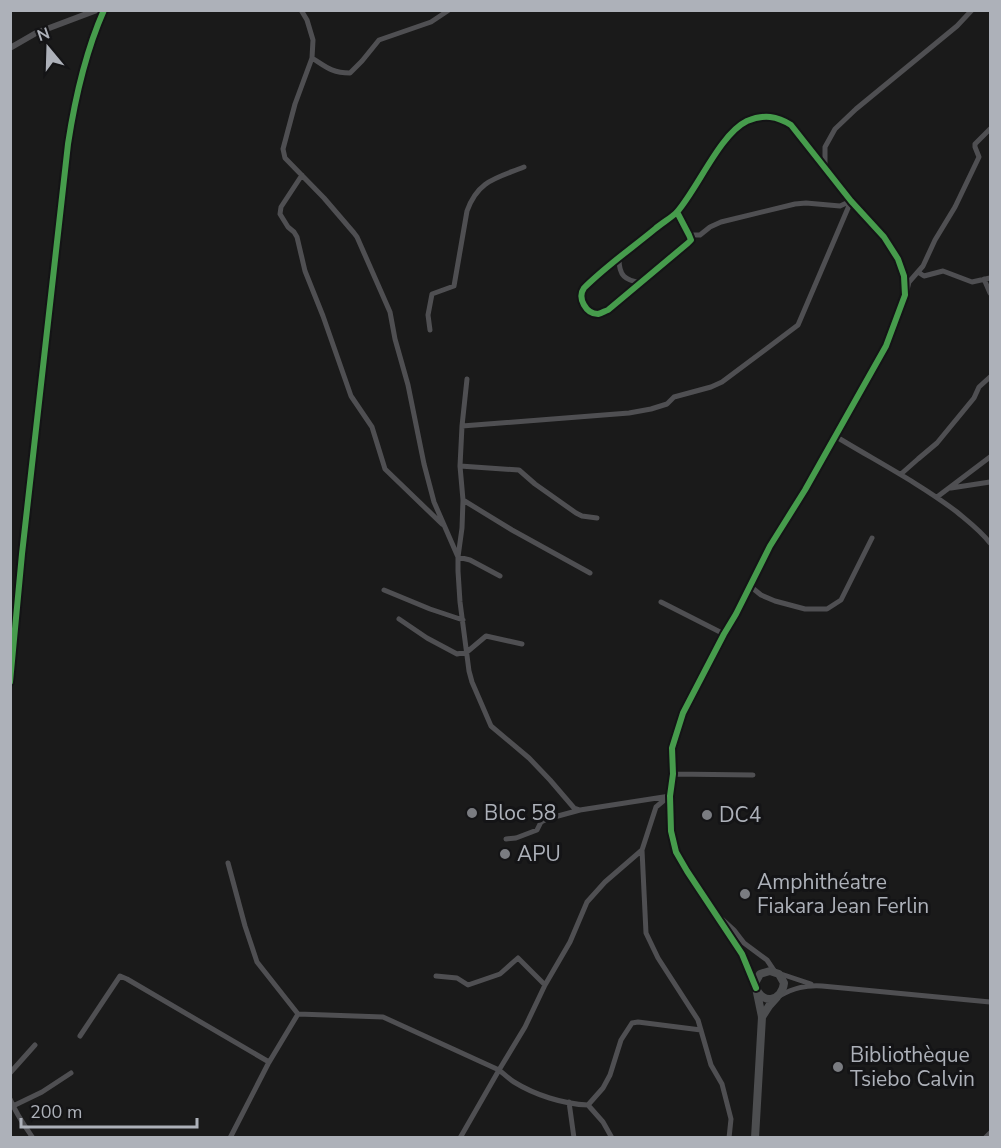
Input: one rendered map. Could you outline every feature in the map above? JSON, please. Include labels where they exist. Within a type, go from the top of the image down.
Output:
[{"type":"main road","points":[[755,1137],[762,1017],[756,988],[757,978],[760,974],[775,972],[779,974],[784,983],[782,993],[762,1017]]},
{"type":"main road","points":[[756,988],[758,993],[767,999],[778,996]]},
{"type":"street","points":[[10,48],[36,33],[98,10]]},
{"type":"street","points":[[10,682],[68,144],[75,101],[95,30],[104,10]]},
{"type":"street","points":[[302,10],[313,40],[312,58],[295,104],[283,149],[285,158],[324,198],[357,237],[390,312],[434,502],[458,557]]},
{"type":"street","points":[[312,58],[338,73],[350,73],[379,40],[431,22],[449,10]]},
{"type":"street","points":[[825,167],[825,147],[835,129],[957,26],[972,10]]},
{"type":"street","points":[[676,212],[691,240],[685,247],[608,310],[598,314],[590,312],[581,300],[580,293],[591,281],[676,212],[738,127],[765,116],[780,118],[791,125],[851,201],[884,237],[898,259],[904,276],[905,295]]},
{"type":"street","points":[[756,988],[742,954],[676,852],[671,831],[672,748],[683,713],[770,546],[805,490],[886,346],[909,282],[923,266],[935,240],[965,190],[978,161],[979,156],[975,144],[990,129]]},
{"type":"street","points":[[430,330],[428,315],[432,294],[454,286],[471,201],[490,180],[524,167]]},
{"type":"street","points":[[302,175],[281,207],[280,214],[297,237],[305,271],[351,396],[372,427],[385,469],[443,525]]},
{"type":"street","points":[[689,235],[700,235],[721,222],[795,204],[840,206],[851,201]]},
{"type":"street","points":[[462,426],[628,413],[667,404],[675,397],[722,382],[798,326],[851,201]]},
{"type":"street","points":[[619,259],[619,267],[623,275],[630,281],[641,283]]},
{"type":"street","points":[[918,272],[924,276],[943,271],[972,282],[987,279],[990,293]]},
{"type":"street","points":[[901,474],[938,443],[974,398],[979,387],[990,377]]},
{"type":"street","points":[[468,379],[462,426],[460,466],[464,500],[458,557],[460,602],[469,671],[491,726],[523,752],[574,808],[580,810]]},
{"type":"street","points":[[835,436],[938,497],[982,532],[990,543]]},
{"type":"street","points":[[938,497],[990,457]]},
{"type":"street","points":[[460,466],[519,470],[576,513],[597,518]]},
{"type":"street","points":[[950,488],[990,482]]},
{"type":"street","points":[[464,500],[512,530],[590,573]]},
{"type":"street","points":[[750,586],[761,595],[775,601],[804,609],[827,609],[841,600],[872,538]]},
{"type":"street","points":[[458,557],[470,560],[500,576]]},
{"type":"street","points":[[384,590],[463,620]]},
{"type":"street","points":[[661,602],[724,634]]},
{"type":"street","points":[[399,619],[427,638],[458,654],[467,652],[486,636],[522,644]]},
{"type":"street","points":[[673,774],[753,775]]},
{"type":"street","points":[[506,838],[516,838],[537,830],[541,822],[547,819],[580,810],[670,796]]},
{"type":"street","points":[[670,796],[657,807],[642,850],[646,933],[658,958],[698,1020],[711,1065],[722,1084],[731,1119],[729,1137]]},
{"type":"street","points":[[460,1137],[525,1027],[545,985],[570,942],[587,902],[605,882],[642,850]]},
{"type":"street","points":[[228,863],[257,962],[298,1014],[383,1017],[499,1071],[511,1081],[530,1091],[588,1105],[612,1137]]},
{"type":"street","points":[[714,911],[744,943],[767,960],[775,972],[822,986]]},
{"type":"street","points":[[436,976],[457,978],[468,985],[500,974],[518,958],[545,985]]},
{"type":"street","points":[[80,1036],[120,976],[269,1062]]},
{"type":"street","points":[[778,996],[807,985],[990,1002]]},
{"type":"street","points":[[230,1137],[269,1062],[298,1014]]},
{"type":"street","points":[[588,1105],[603,1088],[610,1075],[621,1040],[632,1023],[701,1030]]},
{"type":"street","points":[[10,1073],[35,1045]]},
{"type":"street","points":[[33,1137],[21,1122],[11,1103],[42,1092],[71,1072]]},
{"type":"street","points":[[569,1102],[574,1137]]},
{"type":"street","points":[[985,1137],[990,1133]]},
{"type":"cycle path","points":[[10,682],[68,144],[82,76],[91,43],[104,10]]},
{"type":"cycle path","points":[[677,212],[691,240],[608,310],[598,314],[586,308],[582,301],[584,288],[677,212],[719,149],[737,128],[747,121],[765,117],[775,118],[791,125],[851,201],[884,237],[898,259],[904,276],[905,295],[886,346],[805,490],[770,546],[683,713],[672,748],[671,831],[676,852],[742,954],[756,988]]},
{"type":"place","name":"Bloc 58","points":[[472,813]]},
{"type":"place","name":"DC4","points":[[707,815]]},
{"type":"place","name":"APU","points":[[505,854]]},
{"type":"place","name":"Amphithéatre Fiakara Jean Ferlin","points":[[745,894]]},
{"type":"place","name":"Bibliothèque Tsiebo Calvin","points":[[838,1067]]}]
